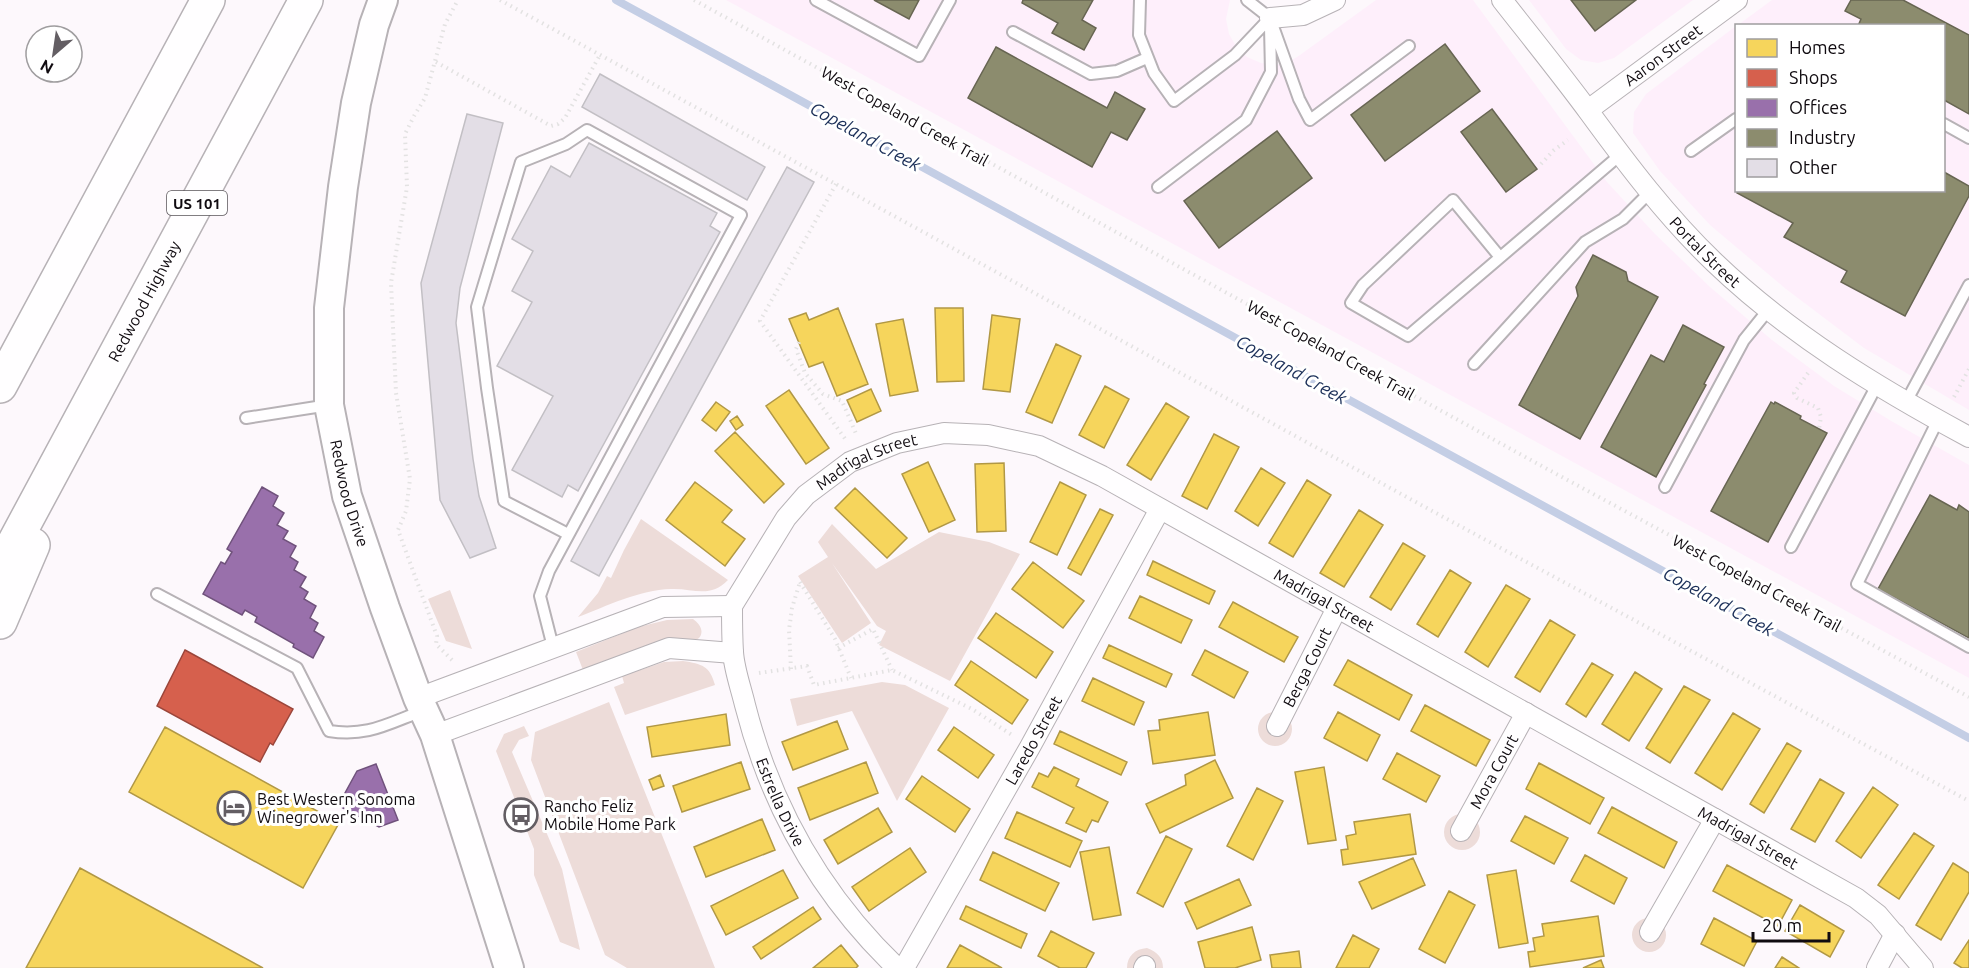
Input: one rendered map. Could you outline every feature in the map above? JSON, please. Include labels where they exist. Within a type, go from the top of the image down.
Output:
[{"type":"highway","name":"Redwood Highway","points":[[0,569],[306,0]]},
{"type":"highway","points":[[0,386],[202,11]]},
{"type":"highway","points":[[0,359],[62,269]]},
{"type":"highway","points":[[0,622],[122,343]]},
{"type":"main road","name":"Redwood Drive","points":[[384,0],[374,25],[356,104],[343,187],[329,308],[329,405],[347,496],[426,714],[509,968]]},
{"type":"street","points":[[1270,18],[1304,15],[1335,0]]},
{"type":"street","name":"Portal Street","points":[[1502,0],[1620,155],[1650,192],[1714,262],[1769,309],[1820,347],[1877,385],[1969,437]]},
{"type":"street","name":"Aaron Street","points":[[1588,110],[1737,0]]},
{"type":"street","name":"Madrigal Street","points":[[732,606],[786,518],[806,495],[850,462],[897,443],[944,433],[988,435],[1039,446],[1095,472],[1856,898],[1878,915],[1923,968]]},
{"type":"street","name":"Laredo Street","points":[[904,968],[1030,747],[1160,509]]},
{"type":"street","points":[[426,714],[553,647],[663,607],[732,606]]},
{"type":"street","name":"Estrella Drive","points":[[732,606],[733,653],[759,755],[798,842],[830,894],[868,940],[897,968]]},
{"type":"street","name":"Berga Court","points":[[1277,726],[1337,608]]},
{"type":"street","points":[[426,714],[669,648],[733,653]]},
{"type":"street","name":"Mora Court","points":[[1461,831],[1526,713]]},
{"type":"street","points":[[1650,932],[1715,819]]},
{"type":"street","points":[[1877,968],[1895,934]]},
{"type":"lane","points":[[816,0],[919,56],[950,0]]},
{"type":"lane","points":[[1140,0],[1139,35],[1154,74],[1174,101],[1235,55],[1270,18]]},
{"type":"lane","points":[[1247,0],[1270,18],[1299,99],[1310,120],[1409,46]]},
{"type":"lane","points":[[1158,188],[1246,120],[1271,72],[1270,18]]},
{"type":"lane","points":[[1013,32],[1091,74],[1117,71],[1147,58]]},
{"type":"lane","points":[[1691,151],[1735,120]]},
{"type":"lane","points":[[1945,125],[1969,138]]},
{"type":"lane","points":[[553,647],[540,596],[568,534],[741,215],[587,130],[566,144],[521,162],[477,307],[486,388],[504,501],[568,534]]},
{"type":"lane","points":[[1499,256],[1453,200],[1363,285],[1351,303],[1408,336],[1620,155]]},
{"type":"lane","points":[[1474,364],[1585,242],[1623,219],[1650,192]]},
{"type":"lane","points":[[1906,402],[1969,285]]},
{"type":"lane","points":[[1665,487],[1744,340],[1769,309]]},
{"type":"lane","points":[[1791,547],[1877,385]]},
{"type":"lane","points":[[246,418],[329,405]]},
{"type":"lane","points":[[1938,420],[1857,584],[1969,647]]},
{"type":"lane","points":[[158,594],[297,668],[328,731],[349,734],[371,731],[426,714]]},
{"type":"path","points":[[452,660],[436,645],[437,636],[398,530],[406,511],[410,479],[396,393],[391,283],[407,187],[405,134],[425,98],[445,24],[458,0]]},
{"type":"path","points":[[500,0],[1434,512],[1969,801]]},
{"type":"path","name":"West Copeland Creek Trail","points":[[694,0],[1539,465],[1969,698]]},
{"type":"path","points":[[436,62],[551,126],[565,118],[600,55]]},
{"type":"path","points":[[1541,165],[1554,150],[1568,140]]},
{"type":"path","points":[[836,184],[760,321],[862,457]]},
{"type":"path","points":[[799,342],[796,350],[801,366],[823,394],[842,401],[862,457]]},
{"type":"path","points":[[1954,397],[1969,369]]},
{"type":"path","points":[[1808,373],[1794,393],[1797,398],[1818,408],[1821,417],[1819,429]]},
{"type":"path","points":[[791,669],[789,630],[792,608],[800,582],[838,648],[850,678]]},
{"type":"path","points":[[838,648],[873,629],[892,670]]},
{"type":"path","points":[[758,673],[807,666],[814,685],[892,670],[972,709],[1030,747]]},
{"type":"shaded area","points":[[726,0],[1230,0],[1226,19],[1229,34],[1237,48],[1247,57],[1261,63],[1275,65],[1289,62],[1300,55],[1376,0],[1473,0],[1607,182],[1655,234],[1710,287],[1772,340],[1834,386],[1969,465],[1969,678]]},
{"type":"shaded area","points":[[1529,0],[1693,0],[1614,58],[1598,63],[1581,60],[1566,49]]},
{"type":"shaded area","points":[[1772,0],[1969,0],[1969,410],[1864,348],[1786,289],[1710,225],[1660,171],[1633,133],[1634,112],[1646,94],[1735,27],[1735,192],[1945,192],[1945,24],[1739,24]]},
{"type":"shaded area","points":[[641,519],[728,580],[721,586],[708,591],[671,589],[647,592],[578,617],[598,593],[607,576],[611,578]]},
{"type":"shaded area","points":[[832,524],[876,569],[939,532],[989,542],[1020,554],[950,681],[879,645],[886,631],[877,626],[832,563],[871,623],[842,643],[798,576],[828,557],[818,542]]},
{"type":"shaded area","points":[[450,590],[472,649],[446,641],[428,599]]},
{"type":"shaded area","points":[[693,619],[701,630],[701,635],[696,640],[646,647],[583,670],[576,652],[638,627],[667,620]]},
{"type":"shaded area","points":[[664,662],[695,663],[708,670],[715,685],[625,715],[614,687],[624,683],[622,676]]},
{"type":"shaded area","points":[[882,682],[905,685],[949,708],[897,801],[852,711],[797,726],[790,699]]},
{"type":"shaded area","points":[[609,702],[715,968],[627,968],[605,955],[531,760],[535,732]]},
{"type":"shaded area","points":[[1275,712],[1287,717],[1292,729],[1287,741],[1275,746],[1263,741],[1258,729],[1263,717]]},
{"type":"shaded area","points":[[524,726],[529,736],[519,740],[512,752],[562,869],[580,950],[560,942],[534,875],[534,849],[496,751],[504,734]]},
{"type":"shaded area","points":[[1462,814],[1474,820],[1480,832],[1474,844],[1462,850],[1450,844],[1444,832],[1450,820]]},
{"type":"shaded area","points":[[1649,918],[1661,923],[1666,935],[1661,947],[1649,952],[1637,947],[1632,935],[1637,923]]},
{"type":"shaded area","points":[[1147,948],[1159,955],[1163,968],[1127,968],[1128,960],[1133,954]]},
{"type":"building: Homes","points":[[838,308],[868,384],[837,396],[823,362],[809,367],[789,319],[806,313],[809,320]]},
{"type":"building: Homes","points":[[935,308],[963,308],[964,381],[937,382]]},
{"type":"building: Homes","points":[[992,315],[1020,319],[1010,392],[983,389]]},
{"type":"building: Homes","points":[[903,319],[918,391],[890,396],[876,324]]},
{"type":"building: Homes","points":[[1056,344],[1081,356],[1052,423],[1026,412]]},
{"type":"building: Homes","points":[[1105,386],[1129,399],[1104,448],[1079,435]]},
{"type":"building: Homes","points":[[871,389],[881,411],[857,422],[847,400]]},
{"type":"building: Homes","points":[[789,390],[829,448],[806,464],[766,406]]},
{"type":"building: Homes","points":[[716,402],[730,412],[716,431],[702,420]]},
{"type":"building: Homes","points":[[1166,403],[1189,417],[1151,480],[1127,465]]},
{"type":"building: Homes","points":[[737,416],[743,425],[736,430],[730,421]]},
{"type":"building: Homes","points":[[735,432],[784,484],[764,503],[715,451]]},
{"type":"building: Homes","points":[[1214,434],[1239,447],[1207,509],[1182,496]]},
{"type":"building: Homes","points":[[928,462],[955,520],[929,532],[902,474]]},
{"type":"building: Homes","points":[[1004,463],[1006,531],[977,532],[975,464]]},
{"type":"building: Homes","points":[[1261,468],[1285,483],[1258,526],[1235,511]]},
{"type":"building: Homes","points":[[1307,480],[1331,495],[1293,557],[1269,543]]},
{"type":"building: Homes","points":[[695,482],[732,510],[722,522],[745,539],[725,566],[666,520]]},
{"type":"building: Homes","points":[[1060,482],[1086,495],[1057,555],[1030,542]]},
{"type":"building: Homes","points":[[855,488],[907,538],[887,558],[835,508]]},
{"type":"building: Homes","points":[[1100,509],[1113,515],[1081,575],[1068,568]]},
{"type":"building: Homes","points":[[1359,510],[1383,525],[1344,587],[1320,573]]},
{"type":"building: Homes","points":[[1403,543],[1425,556],[1391,610],[1370,597]]},
{"type":"building: Homes","points":[[1153,561],[1215,591],[1209,604],[1147,575]]},
{"type":"building: Homes","points":[[1033,562],[1084,601],[1063,628],[1012,589]]},
{"type":"building: Homes","points":[[1450,570],[1471,583],[1438,637],[1417,624]]},
{"type":"building: Homes","points":[[1506,585],[1530,599],[1488,667],[1465,652]]},
{"type":"building: Homes","points":[[1140,596],[1192,620],[1181,643],[1129,618]]},
{"type":"building: Homes","points":[[1233,602],[1298,637],[1284,662],[1219,627]]},
{"type":"building: Homes","points":[[996,613],[1053,652],[1036,678],[978,638]]},
{"type":"building: Homes","points":[[1550,620],[1575,635],[1540,692],[1515,677]]},
{"type":"building: Homes","points":[[1109,645],[1172,674],[1166,687],[1103,658]]},
{"type":"building: Homes","points":[[1205,650],[1248,672],[1234,698],[1192,675]]},
{"type":"building: Homes","points":[[1348,660],[1412,695],[1399,720],[1334,685]]},
{"type":"building: Homes","points":[[971,661],[1028,700],[1012,724],[955,685]]},
{"type":"building: Homes","points":[[1592,663],[1613,675],[1586,717],[1566,704]]},
{"type":"building: Homes","points":[[1635,672],[1662,689],[1629,741],[1602,724]]},
{"type":"building: Homes","points":[[1093,678],[1144,702],[1134,725],[1082,701]]},
{"type":"building: Homes","points":[[1684,686],[1710,700],[1670,763],[1646,748]]},
{"type":"building: Homes","points":[[1425,705],[1490,740],[1476,766],[1411,731]]},
{"type":"building: Homes","points":[[1208,712],[1215,755],[1153,764],[1148,731],[1160,730],[1159,720]]},
{"type":"building: Homes","points":[[1338,712],[1380,735],[1367,761],[1324,738]]},
{"type":"building: Homes","points":[[1733,713],[1760,729],[1722,790],[1695,773]]},
{"type":"building: Homes","points":[[726,714],[730,745],[652,757],[647,727]]},
{"type":"building: Homes","points":[[837,721],[848,749],[793,770],[782,742]]},
{"type":"building: Homes","name":"Best Western Sonoma Winegrower's Inn","points":[[165,727],[339,823],[303,888],[129,792]]},
{"type":"building: Homes","points":[[954,727],[994,755],[978,778],[938,750]]},
{"type":"building: Homes","points":[[1060,731],[1127,762],[1121,775],[1054,744]]},
{"type":"building: Homes","points":[[1787,743],[1801,751],[1764,813],[1750,804]]},
{"type":"building: Homes","points":[[1397,753],[1440,776],[1426,802],[1383,779]]},
{"type":"building: Homes","points":[[1215,760],[1233,798],[1160,833],[1146,804],[1186,785],[1185,775]]},
{"type":"building: Homes","points":[[741,762],[750,789],[682,812],[673,786]]},
{"type":"building: Homes","points":[[866,762],[878,793],[810,820],[798,788]]},
{"type":"building: Homes","points":[[1539,763],[1604,798],[1590,824],[1526,789]]},
{"type":"building: Homes","points":[[1054,767],[1079,779],[1076,786],[1108,802],[1098,822],[1092,820],[1086,832],[1066,823],[1074,808],[1032,787],[1039,773],[1048,777]]},
{"type":"building: Homes","points":[[1324,767],[1336,840],[1308,844],[1295,772]]},
{"type":"building: Homes","points":[[660,775],[664,786],[653,790],[649,780]]},
{"type":"building: Homes","points":[[922,776],[970,809],[955,832],[906,799]]},
{"type":"building: Homes","points":[[1820,779],[1844,793],[1815,842],[1791,829]]},
{"type":"building: Homes","points":[[1873,787],[1898,805],[1861,858],[1836,841]]},
{"type":"building: Homes","points":[[1257,788],[1283,801],[1253,860],[1227,846]]},
{"type":"building: Homes","points":[[1612,807],[1677,842],[1664,868],[1598,833]]},
{"type":"building: Homes","points":[[878,808],[892,832],[838,864],[824,840]]},
{"type":"building: Homes","points":[[1017,812],[1082,841],[1070,867],[1005,838]]},
{"type":"building: Homes","points":[[1410,814],[1416,854],[1343,865],[1341,850],[1348,849],[1346,836],[1356,834],[1354,822]]},
{"type":"building: Homes","points":[[1525,816],[1568,838],[1554,864],[1511,841]]},
{"type":"building: Homes","points":[[762,819],[775,850],[706,877],[694,847]]},
{"type":"building: Homes","points":[[1914,833],[1934,846],[1899,899],[1878,885]]},
{"type":"building: Homes","points":[[1166,836],[1192,849],[1163,907],[1137,893]]},
{"type":"building: Homes","points":[[1109,847],[1121,915],[1093,920],[1080,852]]},
{"type":"building: Homes","points":[[910,848],[926,872],[869,911],[852,887]]},
{"type":"building: Homes","points":[[993,852],[1059,883],[1045,911],[980,880]]},
{"type":"building: Homes","points":[[1585,855],[1627,878],[1614,904],[1571,881]]},
{"type":"building: Homes","points":[[1413,858],[1425,885],[1372,909],[1359,882]]},
{"type":"building: Homes","points":[[1953,863],[1969,873],[1969,892],[1941,940],[1916,925]]},
{"type":"building: Homes","points":[[1727,865],[1792,900],[1778,926],[1713,891]]},
{"type":"building: Homes","points":[[80,868],[263,968],[26,968]]},
{"type":"building: Homes","points":[[783,870],[798,898],[726,935],[711,906]]},
{"type":"building: Homes","points":[[1516,870],[1528,943],[1499,948],[1487,875]]},
{"type":"building: Homes","points":[[1239,879],[1251,905],[1197,929],[1185,903]]},
{"type":"building: Homes","points":[[1449,891],[1475,905],[1445,963],[1419,949]]},
{"type":"building: Homes","points":[[1800,905],[1844,931],[1830,957],[1785,931]]},
{"type":"building: Homes","points":[[966,906],[1027,934],[1021,948],[960,919]]},
{"type":"building: Homes","points":[[813,907],[821,919],[761,959],[753,947]]},
{"type":"building: Homes","points":[[1598,916],[1604,956],[1530,967],[1528,952],[1535,951],[1533,938],[1544,936],[1542,924]]},
{"type":"building: Homes","points":[[1714,918],[1757,941],[1744,966],[1701,944]]},
{"type":"building: Homes","points":[[1252,927],[1261,960],[1235,968],[1205,968],[1198,942]]},
{"type":"building: Homes","points":[[1051,931],[1094,953],[1086,968],[1060,968],[1038,956]]},
{"type":"building: Homes","points":[[1353,935],[1379,949],[1369,968],[1336,968]]},
{"type":"building: Homes","points":[[1969,940],[1969,968],[1962,968],[1954,963]]},
{"type":"building: Homes","points":[[841,945],[858,966],[856,968],[813,968]]},
{"type":"building: Homes","points":[[960,945],[1002,968],[947,968]]},
{"type":"building: Homes","points":[[1299,951],[1301,968],[1272,968],[1270,955]]},
{"type":"building: Homes","points":[[1782,957],[1799,968],[1775,968]]},
{"type":"building: Homes","points":[[1601,960],[1604,968],[1583,968]]},
{"type":"building: Shops","points":[[185,650],[293,709],[273,745],[270,743],[260,762],[157,706]]},
{"type":"building: Offices","points":[[262,487],[278,496],[273,506],[284,513],[277,525],[288,531],[283,539],[296,546],[290,557],[298,562],[294,570],[306,577],[300,587],[308,592],[304,599],[316,606],[310,618],[318,623],[314,631],[324,637],[313,658],[293,647],[294,644],[255,622],[257,617],[245,610],[242,615],[203,594],[221,562],[225,564],[232,552],[227,549]]},
{"type":"building: Offices","points":[[376,764],[398,820],[379,827],[341,807],[348,795],[345,793],[357,771]]},
{"type":"building: Industry","points":[[874,0],[919,0],[909,19]]},
{"type":"building: Industry","points":[[1023,0],[1093,0],[1082,20],[1096,28],[1084,50],[1052,33],[1058,23],[1022,3]]},
{"type":"building: Industry","points":[[1571,0],[1636,0],[1595,31]]},
{"type":"building: Industry","points":[[1851,0],[1903,0],[1969,35],[1969,114],[1945,101],[1945,24],[1859,24],[1861,19],[1845,11]]},
{"type":"building: Industry","points":[[1445,44],[1480,91],[1385,161],[1351,115]]},
{"type":"building: Industry","points":[[996,47],[1107,108],[1115,92],[1145,109],[1127,140],[1111,132],[1092,167],[968,98]]},
{"type":"building: Industry","points":[[1492,109],[1537,169],[1506,192],[1461,132]]},
{"type":"building: Industry","points":[[1277,131],[1312,178],[1219,248],[1184,201]]},
{"type":"building: Industry","points":[[1945,173],[1969,186],[1969,196],[1905,316],[1841,282],[1847,271],[1784,237],[1793,223],[1737,193],[1945,192]]},
{"type":"building: Industry","points":[[1593,255],[1626,272],[1628,281],[1658,297],[1580,439],[1519,405],[1578,296],[1576,287]]},
{"type":"building: Industry","points":[[1683,325],[1724,347],[1656,477],[1601,447],[1651,355],[1664,362]]},
{"type":"building: Industry","points":[[1771,402],[1801,416],[1800,419],[1827,433],[1768,542],[1711,511]]},
{"type":"building: Industry","points":[[1930,495],[1957,510],[1959,505],[1969,512],[1969,638],[1878,589]]},
{"type":"building: Other","points":[[600,74],[765,167],[747,200],[582,107]]},
{"type":"building: Other","points":[[467,114],[503,123],[460,288],[456,323],[479,496],[496,548],[470,558],[440,500],[421,283]]},
{"type":"building: Other","points":[[589,143],[717,213],[710,226],[720,232],[578,491],[568,485],[562,497],[512,470],[553,396],[497,366],[532,302],[512,291],[533,251],[512,239],[551,166],[570,177]]},
{"type":"building: Other","points":[[787,167],[814,182],[599,576],[571,561]]},
{"type":"waterway","name":"Copeland Creek","points":[[616,0],[1969,738]]},
{"type":"place","name":"Best Western Sonoma Winegrower's Inn","points":[[234,808]]},
{"type":"place","name":"Rancho Feliz Mobile Home Park","points":[[521,815]]}]
